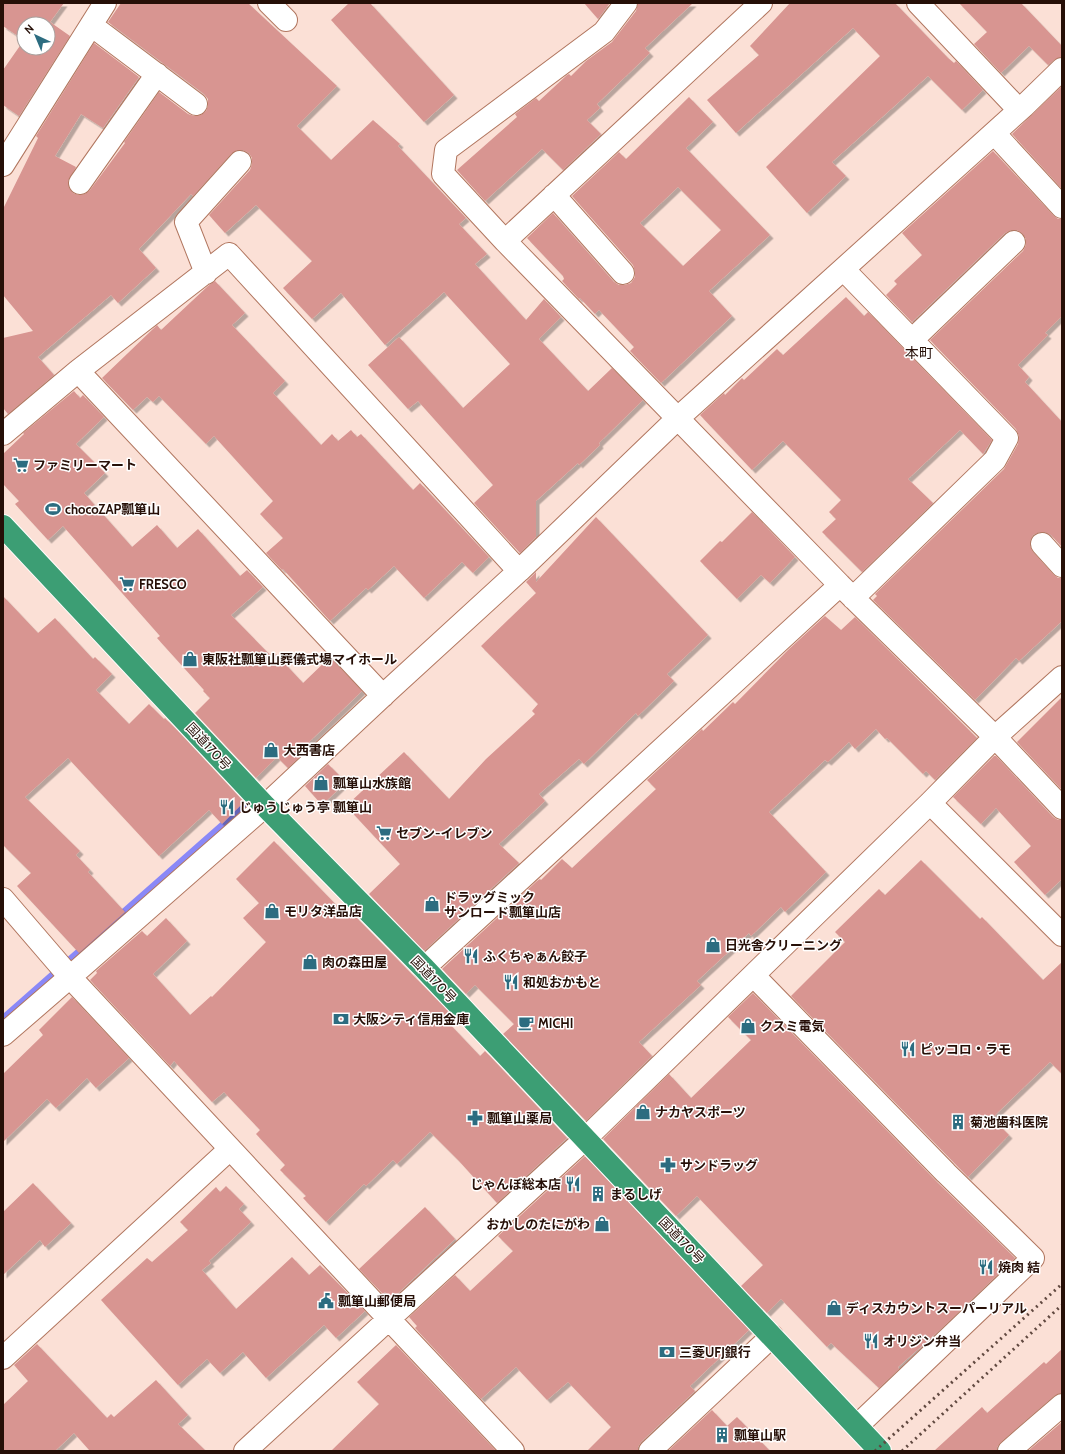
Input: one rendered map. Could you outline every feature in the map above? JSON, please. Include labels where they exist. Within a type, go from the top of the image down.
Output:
[{"type":"highway","name":"国道170号","points":[[3,526],[265,806],[424,968],[880,1451]]},
{"type":"street","points":[[3,165],[105,3]]},
{"type":"street","points":[[269,3],[286,20]]},
{"type":"street","points":[[626,3],[604,32],[446,150],[443,174],[505,241],[847,592],[995,737],[1062,808]]},
{"type":"street","points":[[505,241],[761,3]]},
{"type":"street","points":[[918,3],[1018,110]]},
{"type":"street","points":[[91,25],[196,104]]},
{"type":"street","points":[[3,1035],[265,806],[519,571],[678,418],[844,270],[1062,69]]},
{"type":"street","points":[[80,183],[157,74]]},
{"type":"street","points":[[994,133],[1062,207]]},
{"type":"street","points":[[206,273],[186,222],[240,162]]},
{"type":"street","points":[[554,195],[623,273]]},
{"type":"street","points":[[912,340],[1014,242]]},
{"type":"street","points":[[3,434],[78,371],[229,254],[519,571]]},
{"type":"street","points":[[424,968],[995,460],[1007,438],[844,270]]},
{"type":"street","points":[[78,371],[383,696]]},
{"type":"street","points":[[1042,544],[1062,566]]},
{"type":"street","points":[[245,1451],[585,1139],[754,976],[995,737],[1062,677]]},
{"type":"street","points":[[930,803],[1062,935]]},
{"type":"street","points":[[3,899],[70,977],[513,1451]]},
{"type":"street","points":[[754,976],[946,1173],[1033,1258],[857,1426]]},
{"type":"street","points":[[3,1358],[230,1149]]},
{"type":"street","points":[[650,1451],[772,1336]]},
{"type":"street","points":[[1009,1451],[1062,1405]]},
{"type":"building","points":[[3,3],[64,3],[54,16],[16,16],[16,35],[3,26]]},
{"type":"building","points":[[121,3],[248,3],[337,86],[297,126],[331,160],[373,120],[400,144],[398,146],[466,218],[459,224],[487,254],[475,264],[526,320],[544,299],[561,317],[539,339],[588,391],[612,368],[643,400],[579,465],[578,463],[536,501],[536,537],[520,553],[474,503],[493,485],[418,401],[408,409],[368,365],[399,337],[463,408],[510,364],[444,292],[385,345],[341,293],[312,319],[283,288],[312,261],[256,205],[225,233],[209,215],[250,170],[252,158],[249,153],[243,150],[237,150],[231,154],[193,196],[191,194],[139,249],[156,268],[118,303],[111,295],[38,357],[54,375],[8,414],[3,408],[3,338],[33,331],[3,295],[3,209],[38,138],[36,136],[94,43],[139,77],[103,128],[81,114],[55,156],[76,167],[68,181],[69,188],[73,193],[78,195],[85,194],[90,190],[125,143],[124,142],[159,92],[188,114],[194,116],[201,115],[206,111],[208,106],[208,99],[204,94],[108,22]]},
{"type":"building","points":[[349,3],[370,3],[454,95],[424,122],[331,20]]},
{"type":"building","points":[[584,3],[610,3],[598,19]]},
{"type":"building","points":[[638,3],[693,3],[645,48],[650,53],[597,104],[600,108],[587,120],[601,134],[563,170],[542,149],[485,201],[457,170],[517,117],[515,114],[536,98],[539,101],[567,75],[569,74],[571,76],[586,61],[612,42],[636,11]]},
{"type":"building","points":[[790,3],[895,3],[948,58],[954,63],[956,61],[983,90],[962,110],[928,76],[832,162],[846,176],[807,213],[766,167],[880,56],[853,28],[736,133],[707,100],[759,55],[750,46]]},
{"type":"building","points":[[959,3],[1021,3],[1062,46],[1062,57],[1054,60],[1048,65],[1029,46],[1001,73],[974,44],[987,32]]},
{"type":"building","points":[[56,26],[70,36],[19,116],[3,105],[3,70],[16,51],[16,56],[56,56]]},
{"type":"building","points":[[1062,86],[1062,189],[1012,134]]},
{"type":"building","points":[[689,97],[713,122],[686,148],[770,235],[709,291],[732,316],[661,383],[630,351],[634,347],[599,310],[595,314],[580,298],[579,299],[562,281],[564,279],[563,276],[527,238],[553,213],[614,282],[619,285],[631,283],[635,277],[633,265],[572,196],[619,152],[626,159]],"holes":[[[678,187],[721,230],[683,266],[640,223]]]},
{"type":"building","points":[[993,151],[1053,215],[1058,219],[1062,219],[1062,316],[1045,333],[1048,335],[1018,365],[1029,377],[1025,382],[1062,422],[1062,547],[1051,535],[1045,532],[1040,532],[1033,535],[1030,541],[1030,546],[1033,552],[1053,574],[1058,578],[1062,578],[1062,621],[1019,661],[1016,658],[975,700],[873,600],[877,596],[875,594],[1004,469],[1018,444],[1019,436],[1016,429],[930,340],[1023,251],[1026,245],[1026,239],[1023,234],[1017,230],[1011,230],[1005,233],[912,322],[886,295],[897,284],[894,281],[922,255],[902,233]]},
{"type":"building","points":[[215,281],[245,313],[232,325],[285,381],[273,393],[321,445],[332,434],[338,441],[351,430],[357,437],[361,434],[413,490],[420,483],[489,557],[473,573],[462,562],[424,598],[394,566],[368,590],[366,588],[330,621],[283,569],[282,570],[266,553],[283,538],[260,514],[273,501],[214,436],[206,444],[159,396],[153,402],[147,397],[133,410],[102,378],[157,325],[161,330]]},
{"type":"building","points":[[846,297],[864,316],[868,312],[992,440],[983,454],[960,430],[908,479],[933,503],[862,572],[822,532],[836,519],[829,512],[841,500],[783,441],[752,470],[700,415],[724,393],[725,395],[742,378],[744,380],[777,349],[783,355]]},
{"type":"building","points":[[74,391],[80,398],[83,395],[104,417],[76,444],[105,473],[84,493],[132,547],[157,525],[177,548],[198,529],[240,576],[247,570],[263,587],[231,615],[272,657],[275,653],[303,683],[330,657],[362,691],[309,742],[311,746],[288,768],[277,757],[256,778],[195,713],[210,698],[157,638],[160,636],[63,526],[48,540],[15,504],[19,501],[3,484],[3,454],[24,434],[23,433]]},
{"type":"building","points":[[752,512],[795,557],[770,583],[761,575],[737,599],[700,561],[720,541],[722,542]]},
{"type":"building","points":[[596,517],[708,635],[667,674],[674,681],[638,716],[636,713],[584,764],[579,759],[539,794],[545,801],[499,844],[519,863],[424,951],[369,894],[400,864],[346,806],[404,752],[449,799],[486,759],[535,714],[532,711],[538,704],[481,646],[536,593],[526,582],[536,572],[536,582]]},
{"type":"building","points":[[3,596],[38,633],[55,618],[93,659],[95,657],[112,674],[96,690],[129,724],[149,704],[177,730],[244,802],[222,824],[209,810],[159,856],[68,758],[25,797],[80,851],[76,855],[90,870],[88,872],[125,912],[79,953],[17,886],[31,873],[3,845]]},
{"type":"building","points":[[825,616],[841,630],[855,617],[977,738],[935,780],[926,771],[923,774],[876,729],[855,749],[849,742],[828,762],[825,760],[769,812],[826,872],[785,912],[781,907],[751,936],[749,933],[697,981],[701,985],[639,1042],[652,1056],[586,1121],[503,1034],[514,1024],[475,985],[466,994],[442,969],[537,881],[540,879],[541,880],[562,859],[572,868],[656,789],[647,780],[702,729],[703,731],[733,702],[735,704],[788,650]]},
{"type":"building","points":[[1062,697],[1062,790],[1017,742]]},
{"type":"building","points":[[994,756],[996,756],[1053,817],[1058,820],[1062,820],[1062,879],[1045,895],[1014,862],[1031,846],[996,808],[981,824],[953,797]]},
{"type":"building","points":[[328,764],[346,782],[322,805],[305,786]]},
{"type":"building","points":[[274,841],[347,916],[351,912],[448,1011],[443,1017],[480,1056],[485,1051],[567,1138],[497,1203],[430,1132],[397,1164],[393,1160],[366,1186],[364,1184],[326,1222],[303,1198],[306,1196],[280,1170],[285,1165],[256,1134],[260,1130],[224,1092],[212,1102],[174,1061],[170,1066],[90,980],[97,973],[96,971],[142,931],[147,936],[166,918],[187,941],[153,974],[190,1015],[211,996],[212,997],[266,942],[243,918],[259,903],[236,879]]},
{"type":"building","points":[[921,860],[980,919],[982,917],[1043,980],[1062,962],[1062,1074],[1050,1062],[992,1118],[1009,1135],[968,1177],[791,996],[845,942],[835,932],[879,889],[885,895]]},
{"type":"building","points":[[753,993],[937,1182],[1015,1258],[942,1328],[898,1367],[899,1369],[879,1388],[831,1343],[827,1347],[781,1299],[767,1313],[741,1286],[763,1265],[697,1196],[676,1216],[603,1139],[669,1074],[691,1098],[751,1040],[728,1017]]},
{"type":"building","points":[[72,997],[129,1058],[96,1088],[87,1078],[56,1108],[47,1099],[3,1142],[3,1074],[43,1035],[39,1030]]},
{"type":"building","points":[[585,1156],[749,1330],[690,1386],[695,1391],[641,1442],[638,1447],[638,1451],[587,1451],[611,1427],[568,1382],[547,1400],[516,1367],[481,1399],[415,1328],[417,1326],[409,1317],[455,1275],[470,1291],[513,1251],[498,1236]]},
{"type":"building","points":[[33,1183],[71,1223],[45,1247],[40,1240],[3,1275],[3,1212]]},
{"type":"building","points":[[226,1186],[244,1204],[239,1209],[251,1222],[209,1261],[211,1263],[202,1270],[236,1309],[292,1257],[309,1275],[320,1265],[365,1311],[336,1338],[324,1325],[266,1378],[243,1352],[220,1373],[207,1359],[178,1385],[101,1300],[147,1258],[152,1262],[188,1230],[180,1222],[216,1187],[220,1192]]},
{"type":"building","points":[[425,1207],[455,1239],[392,1299],[385,1292],[383,1294],[359,1269]]},
{"type":"building","points":[[37,1344],[107,1418],[111,1414],[114,1417],[156,1380],[188,1415],[178,1424],[206,1451],[90,1451],[74,1433],[55,1451],[3,1451],[3,1405],[28,1381],[14,1365]]},
{"type":"building","points":[[396,1345],[496,1451],[331,1451],[379,1404],[357,1382]]},
{"type":"building","points":[[1062,1349],[1062,1393],[1054,1396],[1001,1442],[997,1447],[997,1451],[934,1451],[982,1407],[987,1413],[1044,1362],[1046,1364]]},
{"type":"building","name":"瓢箪山駅","points":[[712,1410],[727,1426],[737,1417],[770,1451],[668,1451]]},
{"type":"building","points":[[1062,1422],[1062,1451],[1028,1451]]},
{"type":"waterway","points":[[3,1020],[247,805]]},
{"type":"railway","points":[[875,1451],[1062,1284]]},
{"type":"railway","points":[[902,1451],[1062,1305]]},
{"type":"place","name":"ファミリーマート","points":[[21,465]]},
{"type":"place","name":"chocoZAP瓢箪山","points":[[53,509]]},
{"type":"place","name":"FRESCO","points":[[127,584]]},
{"type":"place","name":"東阪社瓢箪山葬儀式場マイホール","points":[[190,659]]},
{"type":"place","name":"大西書店","points":[[271,750]]},
{"type":"place","name":"瓢箪山水族館","points":[[321,783]]},
{"type":"place","name":"じゅうじゅう亭 瓢箪山","points":[[227,807]]},
{"type":"place","name":"セブン-イレブン","points":[[384,833]]},
{"type":"place","name":"ドラッグミック サンロード瓢箪山店","points":[[432,904]]},
{"type":"place","name":"モリタ洋品店","points":[[272,911]]},
{"type":"place","name":"日光舎クリーニング","points":[[713,945]]},
{"type":"place","name":"ふくちゃぁん餃子","points":[[471,956]]},
{"type":"place","name":"肉の森田屋","points":[[310,962]]},
{"type":"place","name":"和処おかもと","points":[[511,982]]},
{"type":"place","name":"大阪シティ信用金庫","points":[[341,1019]]},
{"type":"place","name":"MICHI","points":[[526,1023]]},
{"type":"place","name":"クスミ電気","points":[[748,1026]]},
{"type":"place","name":"ピッコロ・ラモ","points":[[908,1049]]},
{"type":"place","name":"ナカヤスポーツ","points":[[643,1112]]},
{"type":"place","name":"瓢箪山薬局","points":[[475,1118]]},
{"type":"place","name":"菊池歯科医院","points":[[958,1122]]},
{"type":"place","name":"サンドラッグ","points":[[668,1165]]},
{"type":"place","name":"じゃんぼ総本店","points":[[573,1184]]},
{"type":"place","name":"まるしげ","points":[[598,1194]]},
{"type":"place","name":"おかしのたにがわ","points":[[602,1224]]},
{"type":"place","name":"焼肉 結","points":[[986,1267]]},
{"type":"place","name":"瓢箪山郵便局","points":[[326,1301]]},
{"type":"place","name":"ディスカウントスーパーリアル","points":[[834,1308]]},
{"type":"place","name":"オリジン弁当","points":[[871,1341]]},
{"type":"place","name":"三菱UFJ銀行","points":[[667,1352]]},
{"type":"place","name":"瓢箪山駅","points":[[722,1435]]},
{"type":"district","name":"本町","points":[[919,353]]}]
